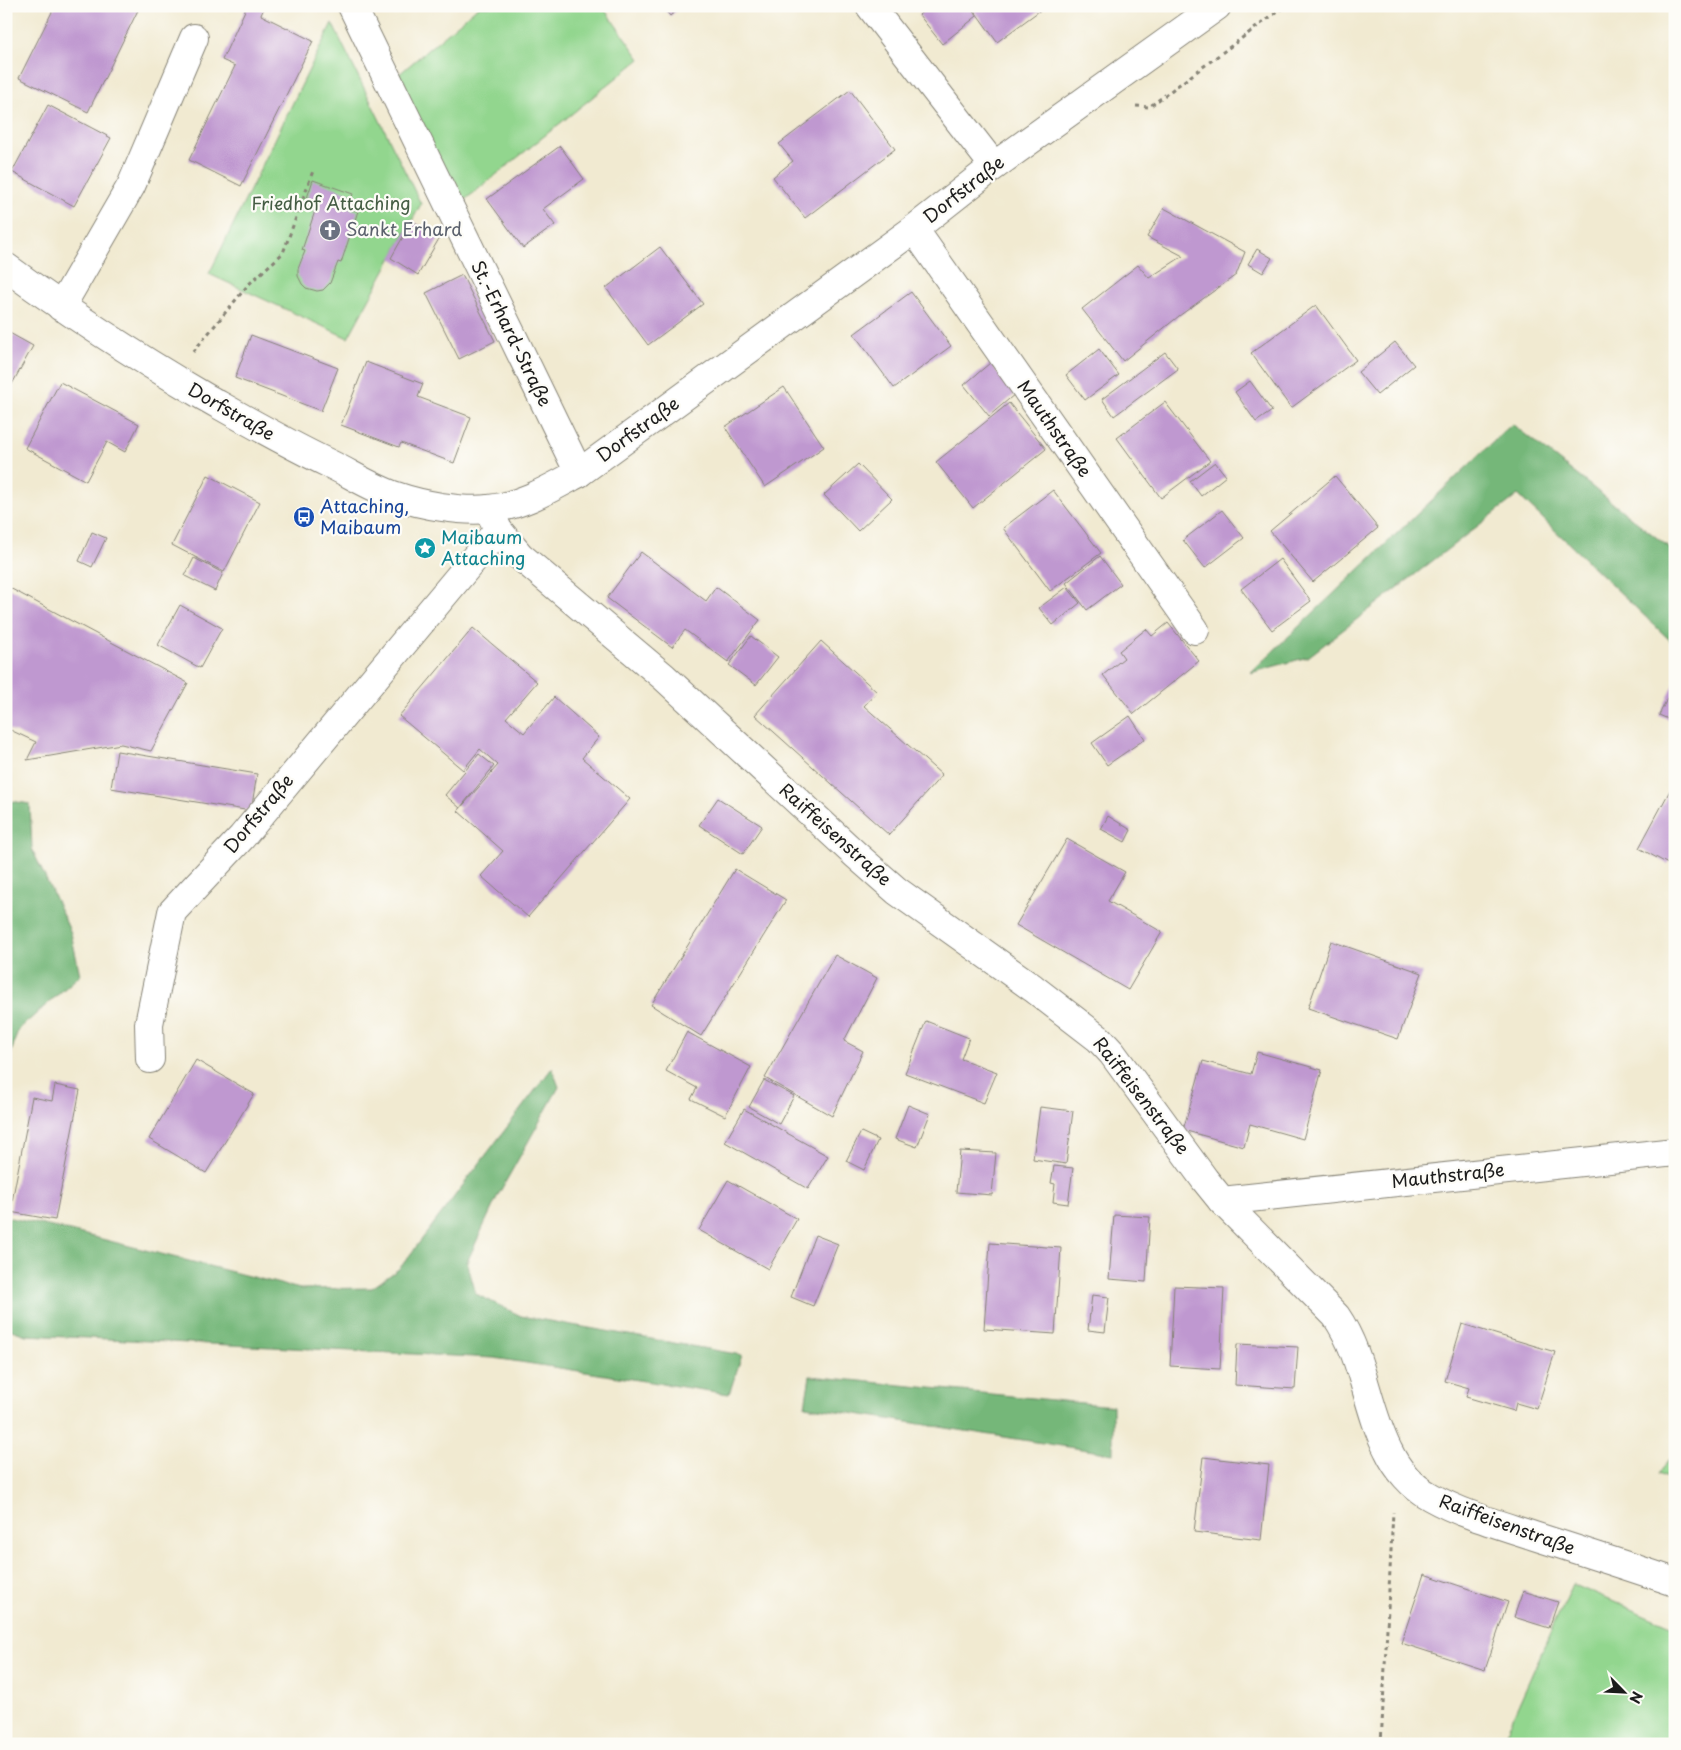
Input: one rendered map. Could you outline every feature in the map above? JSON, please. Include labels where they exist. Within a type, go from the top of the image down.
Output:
[{"type":"street","name":"St.-Erhard-Straße","points":[[352,6],[579,473]]},
{"type":"street","points":[[870,6],[994,166]]},
{"type":"street","name":"Dorfstraße","points":[[150,1059],[149,1024],[172,912],[242,837],[493,520],[529,498],[579,473],[914,229],[994,166],[1217,6]]},
{"type":"street","points":[[61,307],[131,186],[194,38]]},
{"type":"street","name":"Mauthstraße","points":[[914,229],[1195,630]]},
{"type":"street","name":"Dorfstraße","points":[[6,267],[61,307],[173,378],[279,440],[396,496],[460,509],[493,520]]},
{"type":"street","name":"Raiffeisenstraße","points":[[493,520],[520,556],[664,677],[856,856],[898,891],[1033,988],[1099,1039],[1112,1053],[1222,1201],[1336,1316],[1352,1345],[1387,1449],[1410,1482],[1431,1497],[1472,1514],[1675,1582]]},
{"type":"street","name":"Mauthstraße","points":[[1222,1201],[1675,1152]]},
{"type":"path","points":[[173,378],[248,284],[283,253],[313,171]]},
{"type":"path","points":[[1381,1744],[1396,1464]]},
{"type":"green space","name":"Friedhof Attaching","points":[[479,6],[602,6],[640,59],[456,207],[397,76]]},
{"type":"green space","name":"Friedhof Attaching","points":[[332,23],[421,204],[348,338],[209,274]]},
{"type":"green space","points":[[1512,424],[1675,552],[1675,645],[1518,495],[1308,657],[1250,673]]},
{"type":"green space","points":[[11,801],[30,804],[32,849],[71,933],[80,975],[18,1030],[6,1070],[6,806]]},
{"type":"green space","points":[[552,1068],[559,1087],[497,1197],[467,1262],[476,1294],[521,1316],[742,1355],[729,1394],[494,1358],[26,1335],[6,1328],[6,1217],[62,1229],[300,1289],[372,1288],[400,1268]]},
{"type":"green space","points":[[810,1376],[1113,1406],[1113,1454],[805,1406]]},
{"type":"green space","points":[[1675,1453],[1675,1480],[1658,1473]]},
{"type":"green space","points":[[1572,1584],[1675,1628],[1675,1744],[1501,1744]]},
{"type":"building","points":[[55,6],[140,6],[88,112],[19,78]]},
{"type":"building","points":[[247,6],[264,8],[261,15],[313,41],[241,186],[189,160],[235,66],[222,60]]},
{"type":"building","points":[[662,6],[682,6],[670,16]]},
{"type":"building","points":[[929,6],[969,6],[977,16],[942,44],[919,15]]},
{"type":"building","points":[[971,6],[1046,6],[997,42]]},
{"type":"building","points":[[850,90],[895,149],[805,218],[773,177],[793,161],[779,144]]},
{"type":"building","points":[[48,105],[111,138],[74,206],[12,172]]},
{"type":"building","points":[[560,146],[584,179],[543,209],[555,225],[523,248],[487,199]]},
{"type":"building","name":"Sankt Erhard","points":[[313,180],[353,194],[348,208],[358,211],[341,263],[338,262],[330,283],[323,290],[317,291],[306,288],[298,276],[298,269],[305,251],[302,250],[318,202],[307,198]]},
{"type":"building","points":[[1164,208],[1245,252],[1236,275],[1179,316],[1123,361],[1082,309],[1138,265],[1149,278],[1183,256],[1147,237]]},
{"type":"building","points":[[412,221],[440,237],[418,275],[391,258]]},
{"type":"building","points":[[660,247],[703,304],[648,345],[606,288]]},
{"type":"building","points":[[1257,249],[1272,258],[1263,273],[1248,264]]},
{"type":"building","points":[[462,275],[495,341],[459,359],[426,293]]},
{"type":"building","points":[[911,292],[951,346],[894,388],[854,334]]},
{"type":"building","points":[[1316,305],[1356,360],[1291,408],[1251,353]]},
{"type":"building","points":[[6,331],[33,346],[6,395]]},
{"type":"building","points":[[251,335],[338,368],[321,411],[235,378]]},
{"type":"building","points":[[1395,342],[1414,365],[1377,395],[1358,372]]},
{"type":"building","points":[[1099,349],[1119,375],[1085,400],[1066,375]]},
{"type":"building","points":[[1165,352],[1178,369],[1114,416],[1102,399]]},
{"type":"building","points":[[366,362],[423,384],[418,397],[471,417],[454,463],[401,443],[399,447],[341,425]]},
{"type":"building","points":[[990,363],[1015,394],[989,416],[964,385]]},
{"type":"building","points":[[1250,381],[1272,411],[1256,422],[1235,392]]},
{"type":"building","points":[[60,382],[139,424],[125,452],[107,442],[86,481],[25,448]]},
{"type":"building","points":[[784,387],[824,447],[765,487],[725,427]]},
{"type":"building","points":[[1165,402],[1210,461],[1161,498],[1117,438]]},
{"type":"building","points":[[1009,403],[1046,449],[973,508],[936,462]]},
{"type":"building","points":[[1215,462],[1226,476],[1201,496],[1190,481]]},
{"type":"building","points":[[858,464],[892,499],[858,531],[824,495]]},
{"type":"building","points":[[208,475],[260,502],[224,572],[172,545]]},
{"type":"building","points":[[1335,476],[1378,528],[1313,582],[1270,531]]},
{"type":"building","points":[[1053,490],[1101,553],[1050,591],[1003,528]]},
{"type":"building","points":[[1222,510],[1244,538],[1205,568],[1183,540]]},
{"type":"building","points":[[92,532],[106,538],[92,567],[79,561]]},
{"type":"building","points":[[641,552],[706,601],[716,587],[760,620],[728,662],[685,630],[672,647],[607,598]]},
{"type":"building","points":[[1100,556],[1121,584],[1087,610],[1066,583]]},
{"type":"building","points":[[194,558],[223,573],[215,591],[185,576]]},
{"type":"building","points":[[1280,559],[1311,601],[1272,630],[1241,589]]},
{"type":"building","points":[[6,586],[188,683],[151,751],[121,744],[27,760],[36,742],[6,728]]},
{"type":"building","points":[[1067,587],[1080,603],[1053,625],[1039,608]]},
{"type":"building","points":[[180,605],[222,628],[200,668],[158,645]]},
{"type":"building","points":[[1168,623],[1199,661],[1134,714],[1103,675],[1124,658],[1119,651],[1146,629],[1152,636]]},
{"type":"building","points":[[473,628],[537,682],[506,718],[524,733],[554,697],[599,737],[582,758],[630,799],[528,917],[481,876],[503,851],[458,811],[498,765],[480,749],[463,770],[399,716]]},
{"type":"building","points":[[751,636],[778,657],[756,685],[729,665]]},
{"type":"building","points":[[821,641],[877,692],[864,706],[942,775],[889,835],[755,715]]},
{"type":"building","points":[[1675,683],[1675,722],[1659,715]]},
{"type":"building","points":[[1130,716],[1145,739],[1107,765],[1092,743]]},
{"type":"building","points":[[117,751],[257,774],[251,811],[111,788]]},
{"type":"building","points":[[479,754],[494,766],[460,808],[445,795]]},
{"type":"building","points":[[1675,781],[1675,851],[1668,864],[1639,848]]},
{"type":"building","points":[[718,798],[762,826],[743,854],[699,825]]},
{"type":"building","points":[[1108,816],[1131,830],[1125,842],[1101,829]]},
{"type":"building","points":[[1067,839],[1125,872],[1108,901],[1162,932],[1128,990],[1016,925]]},
{"type":"building","points":[[735,869],[786,900],[701,1036],[651,1005]]},
{"type":"building","points":[[1331,941],[1422,973],[1398,1039],[1308,1008]]},
{"type":"building","points":[[835,955],[877,978],[844,1041],[863,1051],[832,1116],[765,1078]]},
{"type":"building","points":[[926,1021],[969,1038],[961,1059],[997,1072],[984,1103],[905,1073]]},
{"type":"building","points":[[687,1032],[751,1067],[725,1116],[691,1099],[697,1088],[666,1071]]},
{"type":"building","points":[[1257,1052],[1322,1070],[1303,1139],[1250,1124],[1244,1147],[1183,1130],[1203,1061],[1251,1074]]},
{"type":"building","points":[[196,1060],[254,1094],[206,1173],[149,1139]]},
{"type":"building","points":[[764,1080],[794,1096],[779,1124],[749,1107]]},
{"type":"building","points":[[55,1085],[80,1090],[55,1220],[10,1212],[32,1097],[52,1101]]},
{"type":"building","points":[[908,1105],[930,1114],[917,1147],[895,1139]]},
{"type":"building","points":[[1040,1107],[1073,1111],[1066,1164],[1033,1159]]},
{"type":"building","points":[[744,1109],[828,1156],[808,1189],[725,1142]]},
{"type":"building","points":[[861,1132],[878,1140],[864,1170],[846,1161]]},
{"type":"building","points":[[960,1151],[996,1153],[992,1195],[956,1192]]},
{"type":"building","points":[[1054,1166],[1073,1168],[1068,1204],[1053,1202],[1055,1184],[1051,1183]]},
{"type":"building","points":[[728,1180],[797,1219],[768,1269],[699,1230]]},
{"type":"building","points":[[1114,1215],[1150,1217],[1146,1282],[1109,1279]]},
{"type":"building","points":[[815,1235],[838,1244],[813,1306],[791,1297]]},
{"type":"building","points":[[990,1243],[1061,1248],[1055,1334],[984,1329]]},
{"type":"building","points":[[1174,1286],[1224,1288],[1220,1369],[1170,1366]]},
{"type":"building","points":[[1092,1295],[1109,1297],[1105,1332],[1088,1330]]},
{"type":"building","points":[[1462,1324],[1555,1352],[1537,1409],[1516,1403],[1514,1411],[1466,1397],[1469,1388],[1445,1381]]},
{"type":"building","points":[[1237,1344],[1298,1347],[1295,1389],[1235,1385]]},
{"type":"building","points":[[1203,1457],[1269,1465],[1261,1540],[1194,1532]]},
{"type":"building","points":[[1424,1574],[1508,1602],[1485,1670],[1401,1643]]},
{"type":"building","points":[[1523,1591],[1558,1602],[1549,1628],[1514,1617]]},
{"type":"place","name":"Sankt Erhard","points":[[330,230]]},
{"type":"place","name":"Attaching, Maibaum","points":[[304,517]]},
{"type":"place","name":"Maibaum Attaching","points":[[425,548]]}]
